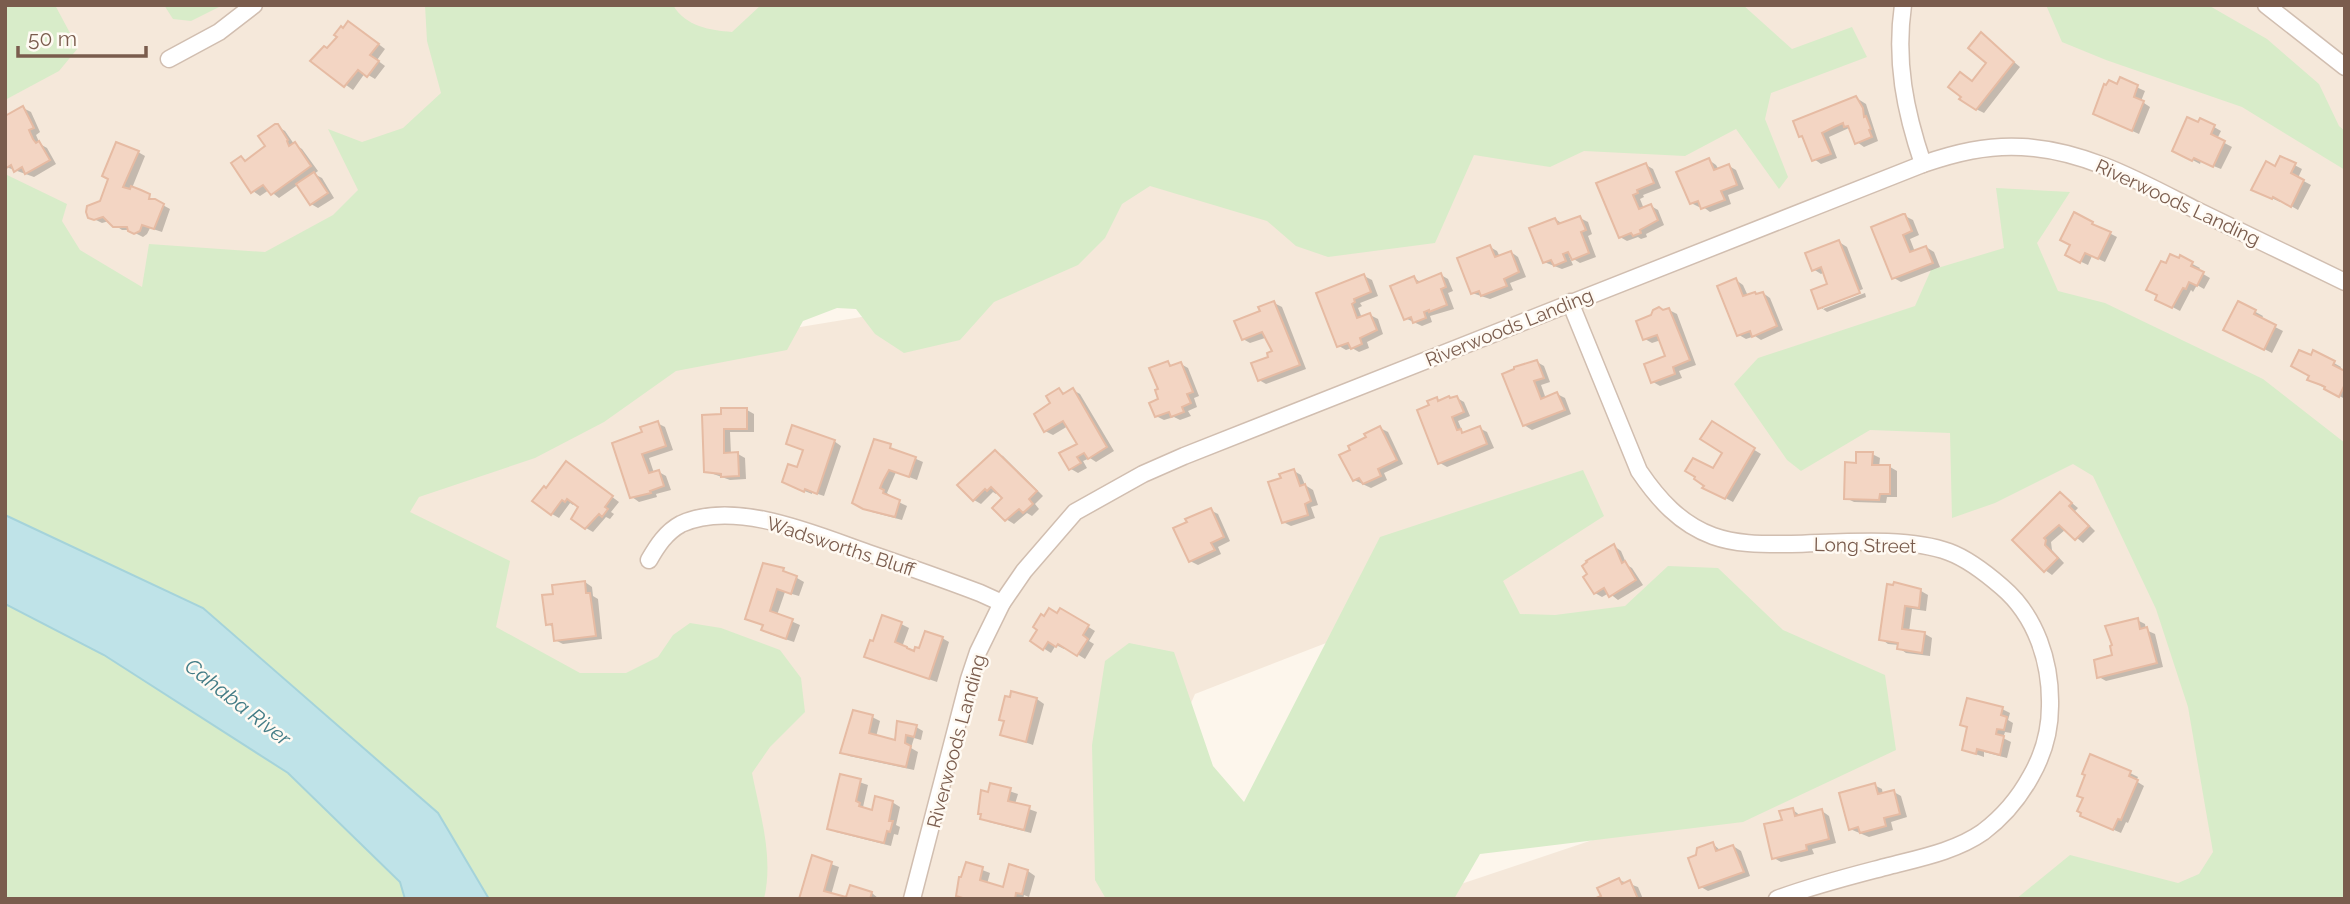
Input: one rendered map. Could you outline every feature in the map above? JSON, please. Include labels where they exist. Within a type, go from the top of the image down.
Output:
[{"type":"street","points":[[169,59],[219,32],[254,5]]},
{"type":"street","points":[[1903,5],[1901,82],[1910,126],[1923,164]]},
{"type":"street","points":[[2266,5],[2345,67]]},
{"type":"street","name":"Riverwoods Landing","points":[[912,899],[969,679],[978,652],[1002,603],[1024,571],[1075,512],[1143,474],[1570,302],[1956,153],[2003,147],[2043,149],[2082,157],[2129,177],[2345,282]]},
{"type":"street","name":"Long Street","points":[[1570,302],[1639,471],[1652,491],[1671,511],[1690,525],[1736,542],[1906,544],[1950,552],[2011,594],[2025,612],[2042,651],[2050,690],[2049,720],[2042,753],[2025,788],[1997,820],[1981,833],[1945,850],[1777,899]]},
{"type":"street","name":"Wadsworths Bluff","points":[[649,560],[658,544],[681,524],[698,519],[742,517],[793,527],[967,588],[1002,603]]},
{"type":"shaded area","points":[[5,5],[1044,5],[328,282],[117,317],[5,289]]},
{"type":"shaded area","points":[[1645,5],[2345,5],[2345,468],[1921,418],[2089,452],[2209,664],[2241,862],[2205,899],[1444,899],[1449,888],[1658,818],[1370,626],[1195,694],[1143,813],[1120,899],[718,899],[556,721],[361,445],[562,366],[904,310],[1145,166]]},
{"type":"green space","points":[[5,5],[55,5],[78,48],[59,71],[5,100]]},
{"type":"green space","points":[[164,5],[223,5],[191,21],[173,19]]},
{"type":"green space","points":[[425,5],[673,5],[692,23],[732,32],[761,5],[1743,5],[1792,49],[1852,27],[1867,57],[1771,93],[1765,119],[1788,177],[1779,189],[1736,129],[1685,156],[1584,151],[1550,167],[1474,155],[1435,243],[1328,257],[1296,246],[1267,221],[1150,186],[1122,204],[1105,238],[1078,265],[994,302],[960,340],[904,353],[875,334],[856,309],[837,308],[803,321],[787,350],[676,371],[604,422],[535,458],[419,497],[410,512],[510,561],[496,627],[580,673],[626,673],[658,657],[673,635],[690,623],[721,628],[780,650],[801,678],[805,712],[770,747],[752,773],[767,851],[764,899],[489,899],[438,813],[203,608],[5,515],[5,174],[67,204],[62,221],[80,250],[142,287],[149,244],[265,252],[333,215],[358,190],[328,129],[362,142],[403,128],[441,93],[427,41]]},
{"type":"green space","points":[[2046,5],[2208,5],[2267,39],[2319,84],[2339,126],[2345,131],[2345,170],[2242,107],[2062,42]]},
{"type":"green space","points":[[1996,188],[2070,192],[2037,243],[2058,291],[2105,303],[2263,379],[2345,443],[2345,899],[2016,899],[2070,855],[2178,883],[2199,874],[2213,852],[2188,707],[2156,609],[2093,476],[2073,464],[1995,503],[1952,518],[1950,433],[1870,430],[1801,471],[1787,460],[1734,384],[1758,358],[1915,306],[1931,270],[2004,248]]},
{"type":"green space","points":[[1583,470],[1604,516],[1503,581],[1520,614],[1555,615],[1625,606],[1668,566],[1718,568],[1783,630],[1885,675],[1896,750],[1743,822],[1480,854],[1454,899],[1106,899],[1095,880],[1092,745],[1105,661],[1129,643],[1174,652],[1213,766],[1244,802],[1380,537]]},
{"type":"green space","points":[[5,604],[104,655],[289,773],[400,882],[405,899],[5,899]]},
{"type":"water","name":"Cahaba River","points":[[5,515],[203,608],[438,813],[489,899],[405,899],[400,882],[288,773],[104,655],[5,604]]},
{"type":"building","points":[[348,21],[379,44],[370,55],[379,61],[367,77],[358,70],[344,87],[310,61],[324,46],[327,48],[337,37],[334,35],[341,26],[343,28]]},
{"type":"building","points":[[1981,32],[2014,62],[1976,110],[1959,99],[1961,97],[1948,87],[1960,72],[1972,81],[1986,63],[1968,48]]},
{"type":"building","points":[[2120,77],[2138,85],[2134,97],[2144,101],[2132,131],[2093,114],[2104,84],[2109,80],[2117,84]]},
{"type":"building","points":[[1856,96],[1863,108],[1872,137],[1855,144],[1848,126],[1844,127],[1843,123],[1822,133],[1831,154],[1812,161],[1793,121]]},
{"type":"building","points":[[23,106],[34,128],[29,130],[33,139],[36,143],[39,141],[50,160],[25,174],[22,167],[14,172],[11,165],[5,169],[5,116]]},
{"type":"building","points":[[2187,117],[2198,122],[2200,118],[2215,125],[2211,134],[2225,141],[2213,167],[2172,151]]},
{"type":"building","points":[[278,124],[289,146],[295,142],[311,166],[271,195],[263,185],[251,193],[231,163],[241,156],[245,161],[265,146],[258,136]]},
{"type":"building","points":[[116,142],[139,151],[123,187],[130,189],[131,186],[141,190],[150,194],[149,199],[164,204],[154,229],[142,225],[140,231],[134,234],[128,231],[127,227],[113,227],[103,217],[94,220],[88,218],[87,206],[100,201],[108,179],[102,176]]},
{"type":"building","points":[[2280,156],[2296,163],[2291,173],[2304,180],[2291,207],[2273,197],[2272,199],[2251,190],[2266,161],[2275,166]]},
{"type":"building","points":[[1709,158],[1714,170],[1729,164],[1737,185],[1721,191],[1725,200],[1701,209],[1698,201],[1690,204],[1676,172]]},
{"type":"building","points":[[1646,163],[1654,183],[1637,190],[1638,193],[1633,195],[1639,209],[1651,204],[1658,220],[1640,230],[1641,233],[1633,236],[1631,233],[1619,238],[1596,183]]},
{"type":"building","points":[[314,172],[328,193],[310,205],[296,184]]},
{"type":"building","points":[[2074,212],[2111,232],[2098,259],[2085,253],[2080,263],[2065,255],[2070,245],[2060,240]]},
{"type":"building","points":[[1903,214],[1912,231],[1903,235],[1910,252],[1926,246],[1933,263],[1892,279],[1871,227]]},
{"type":"building","points":[[1580,216],[1586,230],[1581,232],[1589,253],[1572,260],[1568,252],[1563,254],[1566,261],[1554,266],[1551,260],[1543,263],[1529,228],[1555,218],[1558,224]]},
{"type":"building","points":[[1839,240],[1860,293],[1818,309],[1811,290],[1827,284],[1821,267],[1812,271],[1805,253]]},
{"type":"building","points":[[1490,245],[1495,257],[1511,251],[1519,272],[1504,279],[1507,286],[1481,296],[1479,291],[1471,294],[1457,258]]},
{"type":"building","points":[[2170,254],[2179,258],[2180,255],[2193,262],[2191,266],[2204,272],[2197,286],[2189,282],[2186,289],[2183,288],[2172,308],[2155,300],[2157,295],[2146,290],[2161,261],[2166,263]]},
{"type":"building","points":[[1441,273],[1446,287],[1441,289],[1447,305],[1424,312],[1426,318],[1413,323],[1411,317],[1404,320],[1390,286],[1414,276],[1417,283]]},
{"type":"building","points":[[1364,274],[1371,292],[1354,299],[1352,304],[1357,318],[1370,313],[1377,330],[1360,338],[1362,344],[1351,349],[1348,343],[1337,347],[1316,293]]},
{"type":"building","points":[[1736,278],[1743,296],[1763,292],[1777,326],[1752,337],[1750,331],[1737,336],[1717,286]]},
{"type":"building","points":[[1274,301],[1300,365],[1258,381],[1251,363],[1268,357],[1267,353],[1272,351],[1262,332],[1242,340],[1234,321],[1260,311],[1258,307]]},
{"type":"building","points":[[2238,301],[2256,310],[2254,314],[2276,325],[2264,350],[2223,330]]},
{"type":"building","points":[[1659,307],[1663,310],[1669,308],[1690,360],[1673,367],[1675,374],[1651,383],[1644,364],[1665,356],[1657,335],[1643,340],[1636,321],[1651,315],[1653,310]]},
{"type":"building","points":[[2299,350],[2311,355],[2313,350],[2335,361],[2333,365],[2345,371],[2345,384],[2339,397],[2324,389],[2325,387],[2307,380],[2309,376],[2291,366]]},
{"type":"building","points":[[1537,360],[1544,378],[1534,381],[1541,399],[1557,392],[1565,410],[1523,426],[1502,374]]},
{"type":"building","points":[[1168,361],[1170,366],[1181,362],[1193,392],[1187,394],[1191,403],[1182,407],[1184,412],[1171,417],[1169,412],[1155,417],[1149,403],[1158,399],[1155,390],[1158,389],[1149,368]]},
{"type":"building","points":[[1059,388],[1063,394],[1073,388],[1107,447],[1088,459],[1084,453],[1077,457],[1081,463],[1069,470],[1059,453],[1077,444],[1063,421],[1044,432],[1034,414],[1050,403],[1046,396]]},
{"type":"building","points":[[1457,396],[1464,412],[1452,417],[1457,430],[1461,429],[1462,433],[1480,426],[1487,444],[1438,464],[1417,410],[1429,405],[1427,401],[1437,397],[1438,401]]},
{"type":"building","points":[[721,408],[747,408],[747,429],[724,429],[724,453],[738,452],[739,476],[721,477],[721,474],[704,472],[702,415],[721,414]]},
{"type":"building","points":[[658,421],[666,446],[642,454],[649,473],[659,470],[664,486],[650,491],[651,493],[630,498],[612,443],[642,432],[640,427]]},
{"type":"building","points":[[1712,421],[1755,448],[1725,499],[1702,488],[1704,486],[1685,471],[1693,458],[1713,468],[1722,453],[1700,439]]},
{"type":"building","points":[[792,425],[835,440],[817,494],[805,489],[804,492],[782,482],[788,464],[797,467],[803,450],[786,444]]},
{"type":"building","points":[[1380,426],[1397,460],[1378,469],[1381,476],[1363,484],[1359,478],[1353,481],[1339,455],[1350,450],[1348,446],[1366,437],[1364,434]]},
{"type":"building","points":[[874,439],[891,444],[890,448],[916,457],[909,477],[889,470],[880,488],[884,490],[883,493],[900,500],[895,517],[863,509],[852,503]]},
{"type":"building","points":[[995,450],[1037,491],[1029,499],[1033,504],[1023,513],[1019,509],[1005,521],[992,508],[1002,498],[991,487],[987,491],[985,489],[973,501],[957,485]]},
{"type":"building","points":[[1856,452],[1873,452],[1872,465],[1890,465],[1890,494],[1880,494],[1879,500],[1844,499],[1845,462],[1856,463]]},
{"type":"building","points":[[566,461],[613,496],[602,517],[599,514],[585,529],[571,519],[578,507],[567,499],[565,502],[562,500],[551,515],[532,501],[544,486],[546,488]]},
{"type":"building","points":[[1294,469],[1300,486],[1305,484],[1311,501],[1305,504],[1308,515],[1282,523],[1268,482],[1281,478],[1279,474]]},
{"type":"building","points":[[2060,492],[2072,503],[2069,506],[2089,526],[2075,540],[2059,525],[2044,538],[2045,545],[2058,558],[2044,572],[2012,540]]},
{"type":"building","points":[[1211,508],[1224,537],[1211,543],[1215,550],[1189,562],[1173,528],[1187,522],[1185,519]]},
{"type":"building","points":[[1614,544],[1622,563],[1625,561],[1636,580],[1609,597],[1604,588],[1594,594],[1583,577],[1587,574],[1582,566]]},
{"type":"building","points":[[763,563],[784,568],[783,571],[797,576],[791,594],[777,589],[770,611],[793,619],[786,639],[761,630],[763,625],[745,619]]},
{"type":"building","points":[[585,581],[586,593],[590,593],[596,636],[554,641],[552,624],[546,625],[542,595],[553,594],[552,585]]},
{"type":"building","points":[[1894,582],[1921,589],[1919,608],[1905,606],[1902,629],[1925,632],[1922,653],[1897,649],[1898,643],[1879,640],[1887,584],[1893,585]]},
{"type":"building","points":[[1049,608],[1057,613],[1060,608],[1089,625],[1083,635],[1088,639],[1077,656],[1058,644],[1056,647],[1048,642],[1043,650],[1030,641],[1037,630],[1033,627],[1041,614],[1044,616]]},
{"type":"building","points":[[882,615],[902,622],[895,642],[914,651],[915,647],[919,648],[925,631],[943,637],[929,679],[864,657]]},
{"type":"building","points":[[2138,618],[2140,629],[2147,627],[2157,663],[2097,678],[2094,660],[2112,655],[2112,645],[2105,626]]},
{"type":"building","points":[[1011,691],[1037,698],[1026,742],[1000,735],[1004,721],[999,720],[1005,696],[1010,697]]},
{"type":"building","points":[[1967,698],[2003,707],[2001,715],[2007,717],[2004,730],[1997,729],[1996,734],[2004,736],[2000,755],[1977,749],[1976,754],[1962,750],[1967,727],[1960,725]]},
{"type":"building","points":[[853,710],[873,715],[869,733],[895,740],[897,721],[917,725],[914,737],[906,735],[905,743],[911,746],[906,767],[840,753]]},
{"type":"building","points":[[2090,754],[2131,771],[2129,776],[2138,780],[2121,820],[2118,819],[2113,830],[2080,816],[2081,813],[2077,811],[2083,798],[2077,796],[2085,775],[2082,774]]},
{"type":"building","points":[[840,774],[861,779],[856,801],[860,803],[859,806],[872,810],[875,796],[893,801],[889,821],[893,821],[884,843],[827,829]]},
{"type":"building","points":[[990,783],[1011,788],[1008,801],[1030,806],[1024,830],[980,819],[981,814],[978,814],[981,790],[988,792]]},
{"type":"building","points":[[1875,783],[1878,794],[1894,790],[1900,814],[1884,818],[1886,826],[1860,833],[1858,827],[1849,830],[1839,793]]},
{"type":"building","points":[[1793,808],[1795,816],[1822,809],[1829,839],[1806,845],[1807,850],[1772,859],[1764,824],[1782,820],[1779,811]]},
{"type":"building","points":[[1713,842],[1716,851],[1733,845],[1744,872],[1699,888],[1688,858],[1696,855],[1697,848]]},
{"type":"building","points":[[812,855],[832,862],[824,891],[846,897],[850,885],[872,892],[870,899],[799,899]]},
{"type":"building","points":[[966,862],[983,867],[980,880],[1003,887],[1009,864],[1028,870],[1022,894],[1016,893],[1015,899],[966,899],[956,896],[959,877]]},
{"type":"building","points":[[1619,878],[1622,884],[1630,880],[1638,899],[1594,899],[1601,896],[1597,888]]}]
